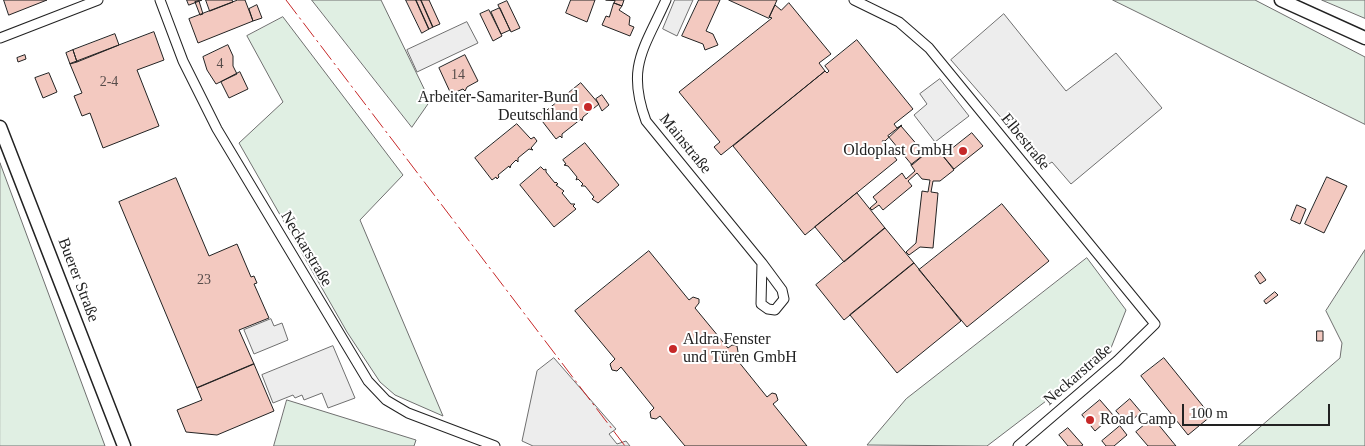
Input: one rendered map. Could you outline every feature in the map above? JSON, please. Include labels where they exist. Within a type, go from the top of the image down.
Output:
[{"type":"street","points":[[0,38],[98,0]]},
{"type":"street","name":"Neckarstraße","points":[[160,0],[183,61],[217,129],[368,381],[386,400],[408,413],[495,446]]},
{"type":"street","name":"Mainstraße","points":[[666,0],[640,54],[636,72],[638,100],[646,121],[762,263],[782,290],[784,300],[775,310],[768,309],[761,304],[762,263]]},
{"type":"street","name":"Elbestraße","points":[[854,0],[899,22],[929,48],[1155,324]]},
{"type":"street","points":[[1281,0],[1365,38]]},
{"type":"street","name":"Buerer Straße","points":[[0,127],[124,446]]},
{"type":"street","name":"Neckarstraße","points":[[1018,446],[1118,361],[1155,324]]},
{"type":"green space","points":[[312,0],[381,0],[430,101],[412,127]]},
{"type":"green space","points":[[1113,0],[1255,0],[1365,57],[1365,124]]},
{"type":"green space","points":[[1322,0],[1365,0],[1365,18]]},
{"type":"green space","points":[[283,17],[403,175],[360,220],[443,416],[395,395],[380,382],[347,332],[239,143],[283,102],[247,36]]},
{"type":"green space","points":[[0,163],[105,446],[0,446]]},
{"type":"green space","points":[[1365,250],[1365,446],[1238,446],[1340,358],[1342,343],[1326,311]]},
{"type":"green space","points":[[1087,258],[1126,310],[1109,353],[987,446],[867,445],[906,399]]},
{"type":"green space","points":[[287,400],[416,440],[414,446],[274,446]]},
{"type":"shaded area","points":[[675,0],[693,0],[677,36],[663,29]]},
{"type":"shaded area","points":[[1004,14],[1066,91],[1116,53],[1162,108],[1071,184],[1052,162],[1044,167],[951,60]]},
{"type":"shaded area","points":[[467,22],[478,43],[417,72],[407,50]]},
{"type":"shaded area","points":[[940,79],[969,116],[935,142],[914,115],[927,104],[920,94]]},
{"type":"shaded area","points":[[271,319],[274,326],[282,323],[288,340],[254,354],[244,330]]},
{"type":"shaded area","points":[[333,346],[355,398],[328,408],[322,393],[304,400],[302,395],[295,398],[293,395],[273,403],[262,375]]},
{"type":"shaded area","points":[[554,358],[616,429],[609,434],[617,444],[626,441],[630,446],[533,446],[522,441],[537,371]]},
{"type":"building","points":[[4,0],[47,0],[9,15]]},
{"type":"building","points":[[187,0],[202,0],[189,5]]},
{"type":"building","points":[[206,0],[232,0],[233,2],[210,11]]},
{"type":"building","points":[[238,0],[245,0],[253,21],[198,43],[189,19]]},
{"type":"building","points":[[406,0],[416,0],[429,29],[422,33]]},
{"type":"building","points":[[416,0],[421,0],[433,27],[429,29]]},
{"type":"building","points":[[421,0],[429,0],[440,24],[433,27]]},
{"type":"building","points":[[571,0],[595,0],[587,22],[566,13]]},
{"type":"building","points":[[606,0],[624,0],[622,6],[614,3],[615,1]]},
{"type":"building","points":[[699,0],[720,0],[706,31],[713,34],[718,45],[705,50],[703,44],[682,36]]},
{"type":"building","points":[[729,0],[777,0],[769,18]]},
{"type":"building","points":[[199,1],[203,14],[200,15],[195,2]]},
{"type":"building","points":[[507,1],[520,28],[511,32],[498,5]]},
{"type":"building","points":[[614,3],[622,6],[619,10],[630,17],[629,25],[634,27],[630,36],[602,25],[606,16],[609,17]]},
{"type":"building","points":[[789,3],[831,54],[819,63],[825,71],[721,155],[714,147],[720,142],[679,92],[772,18],[769,17],[775,5],[781,10]]},
{"type":"building","points":[[257,5],[262,18],[253,21],[249,9]]},
{"type":"building","points":[[500,8],[510,30],[501,34],[491,12]]},
{"type":"building","points":[[489,10],[502,36],[493,41],[480,14]]},
{"type":"building","points":[[154,32],[164,60],[137,70],[159,126],[103,148],[90,113],[82,116],[74,96],[82,93],[70,64]]},
{"type":"building","points":[[115,34],[119,45],[77,62],[73,50]]},
{"type":"building","points":[[857,40],[913,109],[894,124],[897,128],[902,125],[885,141],[882,141],[897,160],[805,235],[733,146],[825,71],[827,73],[829,71],[825,66]]},
{"type":"building","points":[[228,45],[233,56],[233,66],[237,74],[216,84],[207,70],[203,57]]},
{"type":"building","points":[[73,50],[77,62],[70,64],[66,53]]},
{"type":"building","points":[[25,55],[26,59],[18,62],[17,58]]},
{"type":"building","points":[[465,55],[478,81],[467,87],[465,91],[463,89],[451,94],[439,68]]},
{"type":"building","points":[[240,72],[248,89],[229,98],[221,82]]},
{"type":"building","points":[[49,73],[57,92],[43,98],[35,78]]},
{"type":"building","points":[[581,83],[599,104],[583,117],[582,121],[581,119],[562,134],[562,138],[560,136],[556,139],[539,117]]},
{"type":"building","points":[[602,95],[609,105],[602,111],[596,99]]},
{"type":"building","points":[[517,124],[531,139],[534,137],[537,141],[531,148],[533,150],[529,149],[518,158],[518,162],[516,160],[510,168],[509,166],[498,175],[497,179],[496,177],[492,180],[475,158]]},
{"type":"building","points":[[901,126],[925,154],[912,165],[888,136]]},
{"type":"building","name":"Oldoplast GmbH","points":[[972,133],[983,146],[954,169],[943,156]]},
{"type":"building","points":[[585,143],[619,185],[598,203],[592,199],[594,197],[585,186],[581,186],[583,184],[578,179],[576,180],[577,177],[568,166],[564,165],[566,164],[563,160]]},
{"type":"building","points":[[925,154],[943,156],[954,170],[940,181],[933,181],[931,192],[938,193],[933,248],[920,247],[909,255],[906,252],[916,243],[922,191],[928,192],[930,180],[922,179],[917,173],[908,181],[912,186],[883,210],[879,205],[872,210],[870,208],[877,202],[873,197],[902,173],[906,179],[915,171],[911,165]]},
{"type":"building","points":[[541,167],[544,170],[546,169],[546,172],[558,184],[556,185],[564,191],[562,193],[571,204],[575,204],[573,206],[576,209],[554,227],[520,185]]},
{"type":"building","points":[[1327,177],[1347,186],[1324,233],[1305,224]]},
{"type":"building","points":[[176,178],[209,256],[237,244],[251,277],[254,276],[257,283],[254,284],[269,318],[239,330],[254,364],[197,388],[119,202]]},
{"type":"building","points":[[857,193],[885,228],[844,262],[815,227]]},
{"type":"building","points":[[1002,204],[1049,261],[967,327],[919,270]]},
{"type":"building","points":[[1297,205],[1306,209],[1300,224],[1291,220]]},
{"type":"building","points":[[885,228],[914,263],[844,320],[816,285]]},
{"type":"building","name":"Aldra Fenster und Türen GmbH","points":[[649,251],[689,300],[693,297],[699,299],[699,303],[695,308],[728,348],[732,345],[737,346],[738,352],[734,356],[767,397],[772,393],[776,394],[778,400],[773,404],[807,446],[685,446],[660,416],[656,419],[651,418],[650,412],[654,408],[621,367],[617,371],[612,370],[610,364],[615,359],[575,311]]},
{"type":"building","points":[[914,263],[961,321],[897,373],[850,315]]},
{"type":"building","points":[[1260,272],[1266,280],[1260,284],[1255,276]]},
{"type":"building","points":[[1275,292],[1278,295],[1266,304],[1264,301]]},
{"type":"building","points":[[1317,331],[1323,331],[1323,341],[1317,341]]},
{"type":"building","points":[[1164,358],[1211,416],[1188,435],[1141,376]]},
{"type":"building","points":[[254,364],[274,411],[217,435],[186,432],[177,410],[202,400],[197,388]]},
{"type":"building","points":[[1130,399],[1141,412],[1128,424],[1116,411]]},
{"type":"building","points":[[1100,400],[1113,415],[1095,431],[1082,415]]},
{"type":"building","points":[[1153,418],[1176,446],[1148,446],[1136,432]]},
{"type":"building","points":[[1120,426],[1127,435],[1114,446],[1106,446],[1102,441]]},
{"type":"building","points":[[1068,428],[1083,445],[1068,446],[1059,435]]},
{"type":"power","points":[[286,0],[625,446]]},
{"type":"place","name":"Arbeiter-Samariter-Bund Deutschland","points":[[588,107]]},
{"type":"place","name":"Oldoplast GmbH","points":[[963,151]]},
{"type":"place","name":"Aldra Fenster und Türen GmbH","points":[[673,349]]},
{"type":"place","name":"Road Camp","points":[[1090,420]]}]
